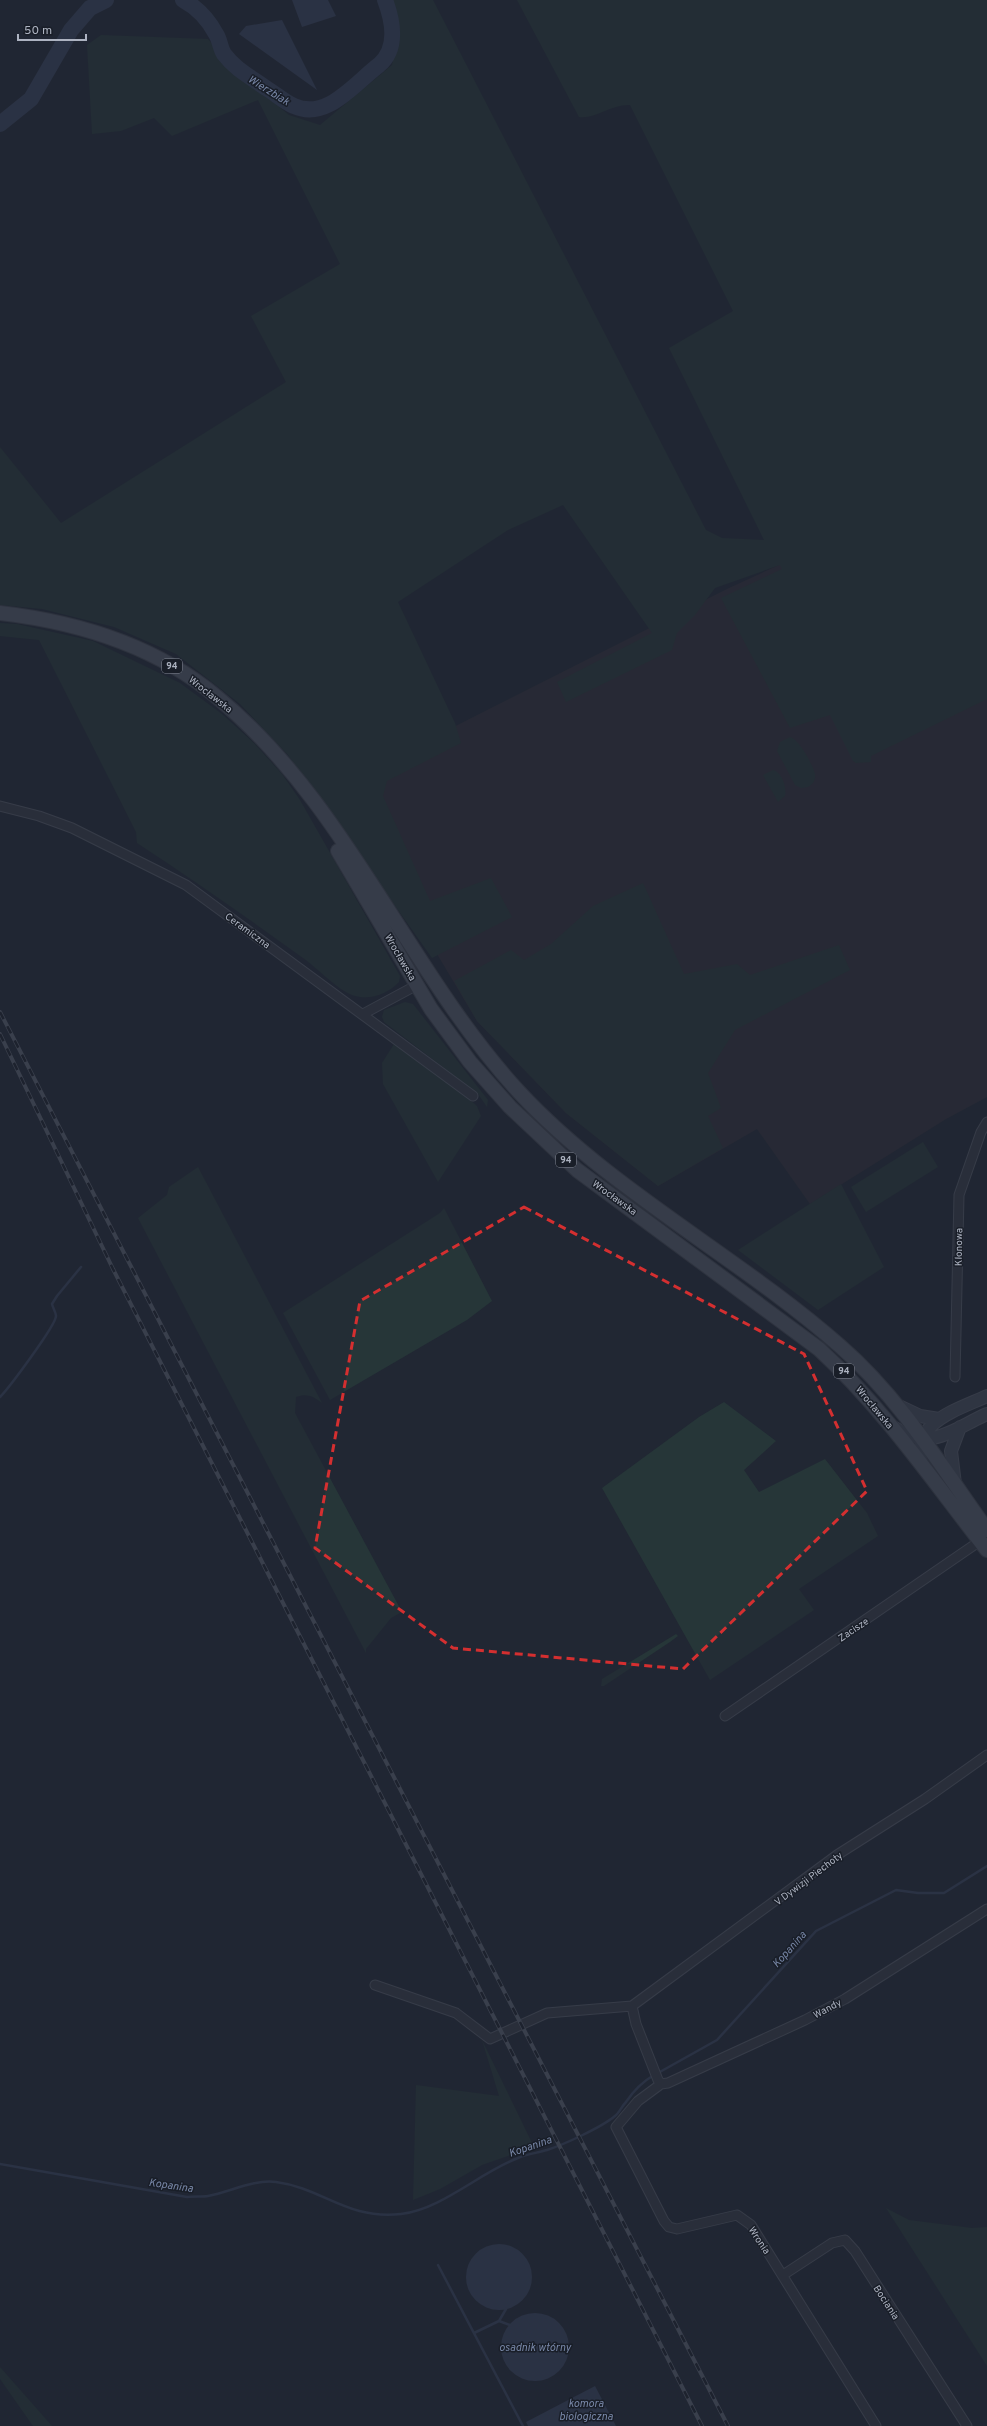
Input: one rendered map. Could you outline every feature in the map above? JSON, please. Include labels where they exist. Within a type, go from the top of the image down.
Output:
[{"type":"main road","name":"Wrocławska","points":[[0,613],[61,622],[98,633],[135,647],[168,664],[216,695],[260,735],[315,802],[405,933],[457,1016],[483,1051],[522,1095],[586,1155],[814,1324],[861,1365],[893,1402],[956,1486],[985,1540]]},
{"type":"main road","name":"Wrocławska","points":[[304,790],[417,985],[470,1062],[545,1142],[578,1170],[819,1348],[850,1377],[985,1540]]},
{"type":"street","name":"Ceramiczna","points":[[0,806],[39,816],[72,828],[186,885],[364,1014],[473,1096]]},
{"type":"street","points":[[364,1014],[417,985]]},
{"type":"street","name":"Klonowa","points":[[955,1377],[959,1195],[981,1132],[987,1122]]},
{"type":"street","points":[[922,1465],[919,1452],[926,1432],[939,1419],[987,1396]]},
{"type":"street","points":[[893,1402],[910,1413],[939,1419]]},
{"type":"street","points":[[890,1424],[905,1435],[922,1440],[933,1439],[987,1414]]},
{"type":"street","points":[[956,1486],[952,1451],[960,1427]]},
{"type":"street","name":"Zacisze","points":[[725,1716],[985,1540]]},
{"type":"street","name":"V Dywizji Piechoty","points":[[632,2006],[837,1855],[925,1800],[987,1756]]},
{"type":"street","name":"Wandy","points":[[616,2126],[638,2101],[660,2082],[668,2083],[805,2020],[845,1999],[987,1909]]},
{"type":"street","points":[[375,1985],[456,2014],[490,2039],[547,2013],[632,2006],[636,2024],[652,2067],[660,2082]]},
{"type":"street","name":"Wronia","points":[[616,2126],[623,2144],[669,2227],[677,2229],[737,2215],[751,2226],[876,2426]]},
{"type":"street","name":"Bociania","points":[[783,2275],[832,2243],[845,2240],[854,2251],[967,2426]]},
{"type":"highlighted area","points":[[524,1207],[804,1354],[867,1491],[683,1669],[453,1648],[315,1548],[360,1301]]},
{"type":"shaded area","points":[[391,0],[433,0],[706,530],[722,538],[764,540],[669,348],[733,311],[630,105],[623,105],[592,116],[579,117],[517,0],[987,0],[987,699],[871,756],[871,762],[856,763],[853,761],[830,715],[790,728],[721,598],[782,569],[780,565],[715,588],[695,615],[677,633],[672,650],[566,702],[557,682],[652,633],[563,505],[508,530],[398,602],[455,723],[461,743],[387,781],[383,796],[430,901],[491,878],[512,917],[432,958],[288,755],[240,704],[176,654],[114,627],[42,609],[0,605],[0,447],[61,523],[286,382],[251,316],[340,264],[258,100],[172,136],[154,118],[121,131],[92,134],[87,45],[101,35],[208,39],[234,70],[289,115],[320,125],[392,65],[397,24]]},
{"type":"shaded area","points":[[987,469],[987,1097],[946,1119],[810,1204],[757,1129],[658,1186],[566,1113],[477,1021],[337,786],[727,589]]},
{"type":"shaded area","points":[[0,623],[17,624],[93,641],[180,683],[222,714],[254,743],[282,774],[300,800],[400,976],[399,982],[394,987],[377,996],[358,997],[346,992],[262,929],[137,843],[136,832],[39,640],[0,636]]},
{"type":"shaded area","points":[[790,737],[794,739],[801,747],[814,770],[815,780],[808,787],[801,788],[795,785],[777,751],[780,742]]},
{"type":"shaded area","points":[[773,770],[776,771],[781,777],[785,789],[785,796],[778,802],[763,775]]},
{"type":"shaded area","points":[[643,883],[684,974],[737,964],[750,975],[839,945],[850,970],[735,1030],[708,1073],[721,1108],[708,1116],[723,1148],[658,1186],[566,1113],[477,1021],[454,981],[511,950],[524,960],[551,944],[593,906]]},
{"type":"shaded area","points":[[405,1002],[413,1004],[488,1100],[487,1107],[478,1094],[384,1022],[382,1017],[384,1010]]},
{"type":"shaded area","points":[[394,1044],[398,1044],[468,1098],[477,1106],[481,1116],[438,1182],[383,1084],[382,1063]]},
{"type":"shaded area","points":[[923,1142],[938,1167],[866,1212],[851,1187]]},
{"type":"shaded area","points":[[198,1167],[322,1403],[310,1396],[303,1395],[296,1397],[295,1413],[402,1612],[391,1618],[366,1649],[366,1653],[138,1218],[167,1195],[169,1187]]},
{"type":"shaded area","points":[[841,1184],[884,1267],[818,1310],[738,1250]]},
{"type":"shaded area","points":[[444,1208],[492,1301],[467,1320],[330,1400],[283,1313],[440,1213]]},
{"type":"shaded area","points":[[724,1402],[776,1441],[744,1470],[759,1492],[825,1459],[867,1513],[878,1536],[799,1589],[814,1610],[710,1680],[602,1488],[699,1417]]},
{"type":"shaded area","points":[[676,1634],[678,1636],[670,1642],[604,1686],[601,1686],[602,1679]]},
{"type":"shaded area","points":[[482,2040],[534,2147],[482,2165],[440,2189],[413,2200],[416,2085],[499,2096]]},
{"type":"shaded area","points":[[886,2208],[909,2220],[972,2228],[987,2227],[987,2366]]},
{"type":"shaded area","points":[[0,2367],[52,2426],[33,2426],[0,2379]]},
{"type":"water","points":[[292,0],[328,0],[336,16],[302,27]]},
{"type":"water","points":[[282,20],[317,90],[239,34],[246,26]]},
{"type":"water","points":[[499,2244],[512,2247],[522,2254],[529,2264],[532,2277],[529,2290],[522,2300],[512,2307],[499,2310],[486,2307],[476,2300],[469,2290],[466,2277],[469,2264],[476,2254],[486,2247]]},
{"type":"water","name":"osadnik wtórny","points":[[535,2313],[548,2316],[559,2323],[566,2334],[569,2347],[566,2360],[559,2371],[548,2378],[535,2381],[522,2378],[511,2371],[504,2360],[501,2347],[504,2334],[511,2323],[522,2316]]},
{"type":"water","name":"komora biologiczna","points":[[595,2386],[616,2426],[528,2426],[526,2422]]},
{"type":"waterway","name":"Wierzbiak","points":[[0,124],[31,99],[71,30],[90,8],[106,0]]},
{"type":"waterway","name":"Wierzbiak","points":[[183,0],[198,10],[206,19],[217,36],[224,54],[234,65],[287,102],[294,106],[306,109],[318,108],[340,98],[370,73],[385,58],[389,51],[392,34],[392,26],[385,0]]},
{"type":"waterway","points":[[0,1397],[22,1370],[49,1331],[56,1316],[52,1304],[81,1267]]},
{"type":"waterway","name":"Kopanina","points":[[658,2073],[717,2040],[816,1931],[896,1890],[918,1893],[944,1893],[987,1866]]},
{"type":"waterway","name":"Kopanina","points":[[0,2164],[187,2197],[208,2196],[259,2182],[276,2182],[293,2185],[308,2190],[350,2208],[365,2212],[382,2215],[401,2214],[416,2211],[431,2205],[503,2165],[521,2157],[563,2144],[601,2125],[616,2115],[635,2090],[654,2075]]},
{"type":"waterway","points":[[438,2265],[523,2426]]},
{"type":"waterway","points":[[499,2321],[506,2309]]},
{"type":"waterway","points":[[474,2333],[499,2321],[510,2325]]},
{"type":"railway","points":[[0,1012],[728,2426]]},
{"type":"railway","points":[[0,1034],[113,1269],[702,2426]]}]
